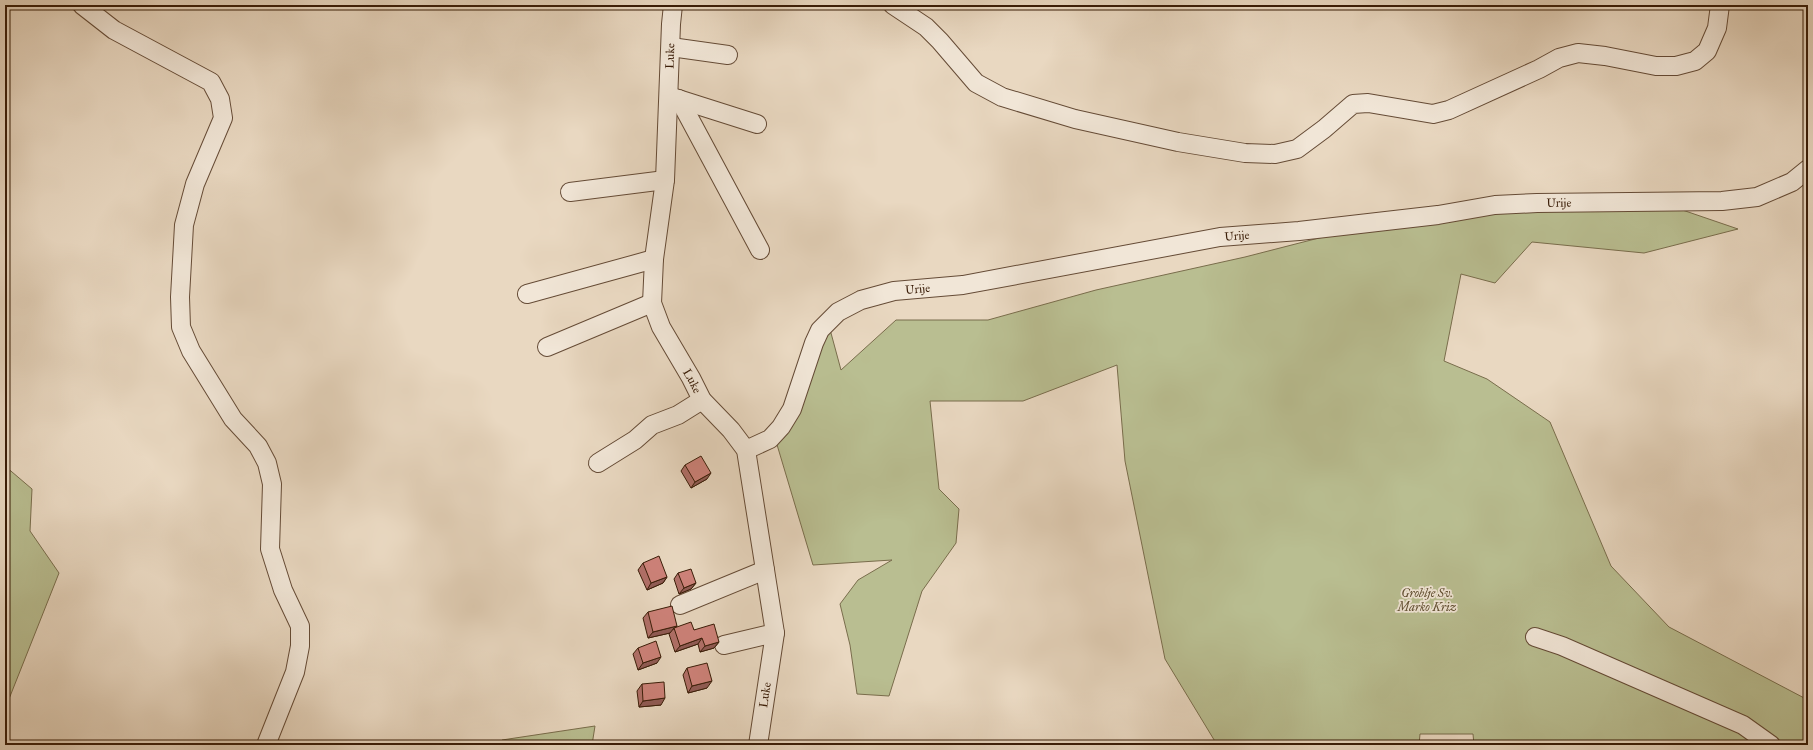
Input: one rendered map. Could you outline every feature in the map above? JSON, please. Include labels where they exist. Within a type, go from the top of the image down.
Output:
[{"type":"street","points":[[82,5],[114,30],[211,82],[220,99],[223,118],[195,184],[184,225],[180,297],[181,327],[191,351],[233,419],[258,446],[267,463],[272,484],[270,549],[284,590],[300,626],[300,646],[295,672],[266,745]]},
{"type":"street","name":"Luke","points":[[673,5],[670,24],[673,98],[665,180],[654,260],[652,304],[661,327],[702,400],[731,430],[746,450],[775,633],[758,745]]},
{"type":"street","points":[[893,5],[926,27],[976,83],[1002,98],[1075,119],[1178,142],[1245,153],[1275,154],[1297,149],[1353,104],[1368,103],[1433,114],[1456,106],[1539,69],[1559,58],[1578,53],[1605,56],[1656,66],[1676,66],[1694,61],[1707,51],[1717,28],[1720,5]]},
{"type":"street","points":[[671,47],[728,55]]},
{"type":"street","points":[[673,98],[757,124]]},
{"type":"street","points":[[673,98],[760,250]]},
{"type":"street","name":"Urije","points":[[746,450],[770,438],[781,427],[792,409],[814,343],[820,330],[838,312],[861,300],[894,291],[963,285],[1220,237],[1299,231],[1438,215],[1495,205],[1537,203],[1722,201],[1757,197],[1792,182],[1808,169]]},
{"type":"street","points":[[570,192],[665,180]]},
{"type":"street","points":[[527,294],[654,260]]},
{"type":"street","points":[[547,347],[652,304]]},
{"type":"street","points":[[598,463],[635,440],[652,425],[678,415],[702,400]]},
{"type":"street","points":[[680,605],[766,570]]},
{"type":"street","points":[[724,645],[775,633]]},
{"type":"street","points":[[1535,637],[1562,646],[1743,725],[1771,745]]},
{"type":"green space","name":"Groblje Sv. Marko Kriz","points":[[1659,202],[1738,229],[1644,253],[1532,242],[1495,283],[1461,274],[1444,361],[1487,379],[1550,422],[1611,566],[1669,627],[1808,700],[1808,745],[1474,745],[1473,734],[1420,734],[1419,745],[1222,745],[1216,743],[1165,659],[1125,461],[1117,365],[1023,401],[930,401],[939,489],[959,509],[956,543],[922,591],[889,696],[857,694],[850,645],[840,604],[858,580],[892,560],[813,565],[775,438],[828,322],[841,370],[896,320],[988,320],[1096,290],[1245,257],[1420,212]]},
{"type":"green space","points":[[5,466],[32,489],[30,531],[59,573],[5,709]]},
{"type":"green space","points":[[595,726],[592,745],[497,745],[502,740]]},
{"type":"building","points":[[701,456],[711,473],[695,482],[685,465]]},
{"type":"building","points":[[659,556],[667,577],[651,583],[643,563]]},
{"type":"building","points":[[691,569],[696,583],[684,588],[678,573]]},
{"type":"building","points":[[672,606],[677,626],[653,632],[648,612]]},
{"type":"building","points":[[691,622],[694,630],[714,624],[719,642],[705,646],[702,638],[680,646],[674,628]]},
{"type":"building","points":[[656,641],[661,657],[643,663],[638,648]]},
{"type":"building","points":[[707,663],[712,681],[692,686],[687,668]]},
{"type":"building","points":[[664,682],[665,698],[643,701],[642,684]]}]
